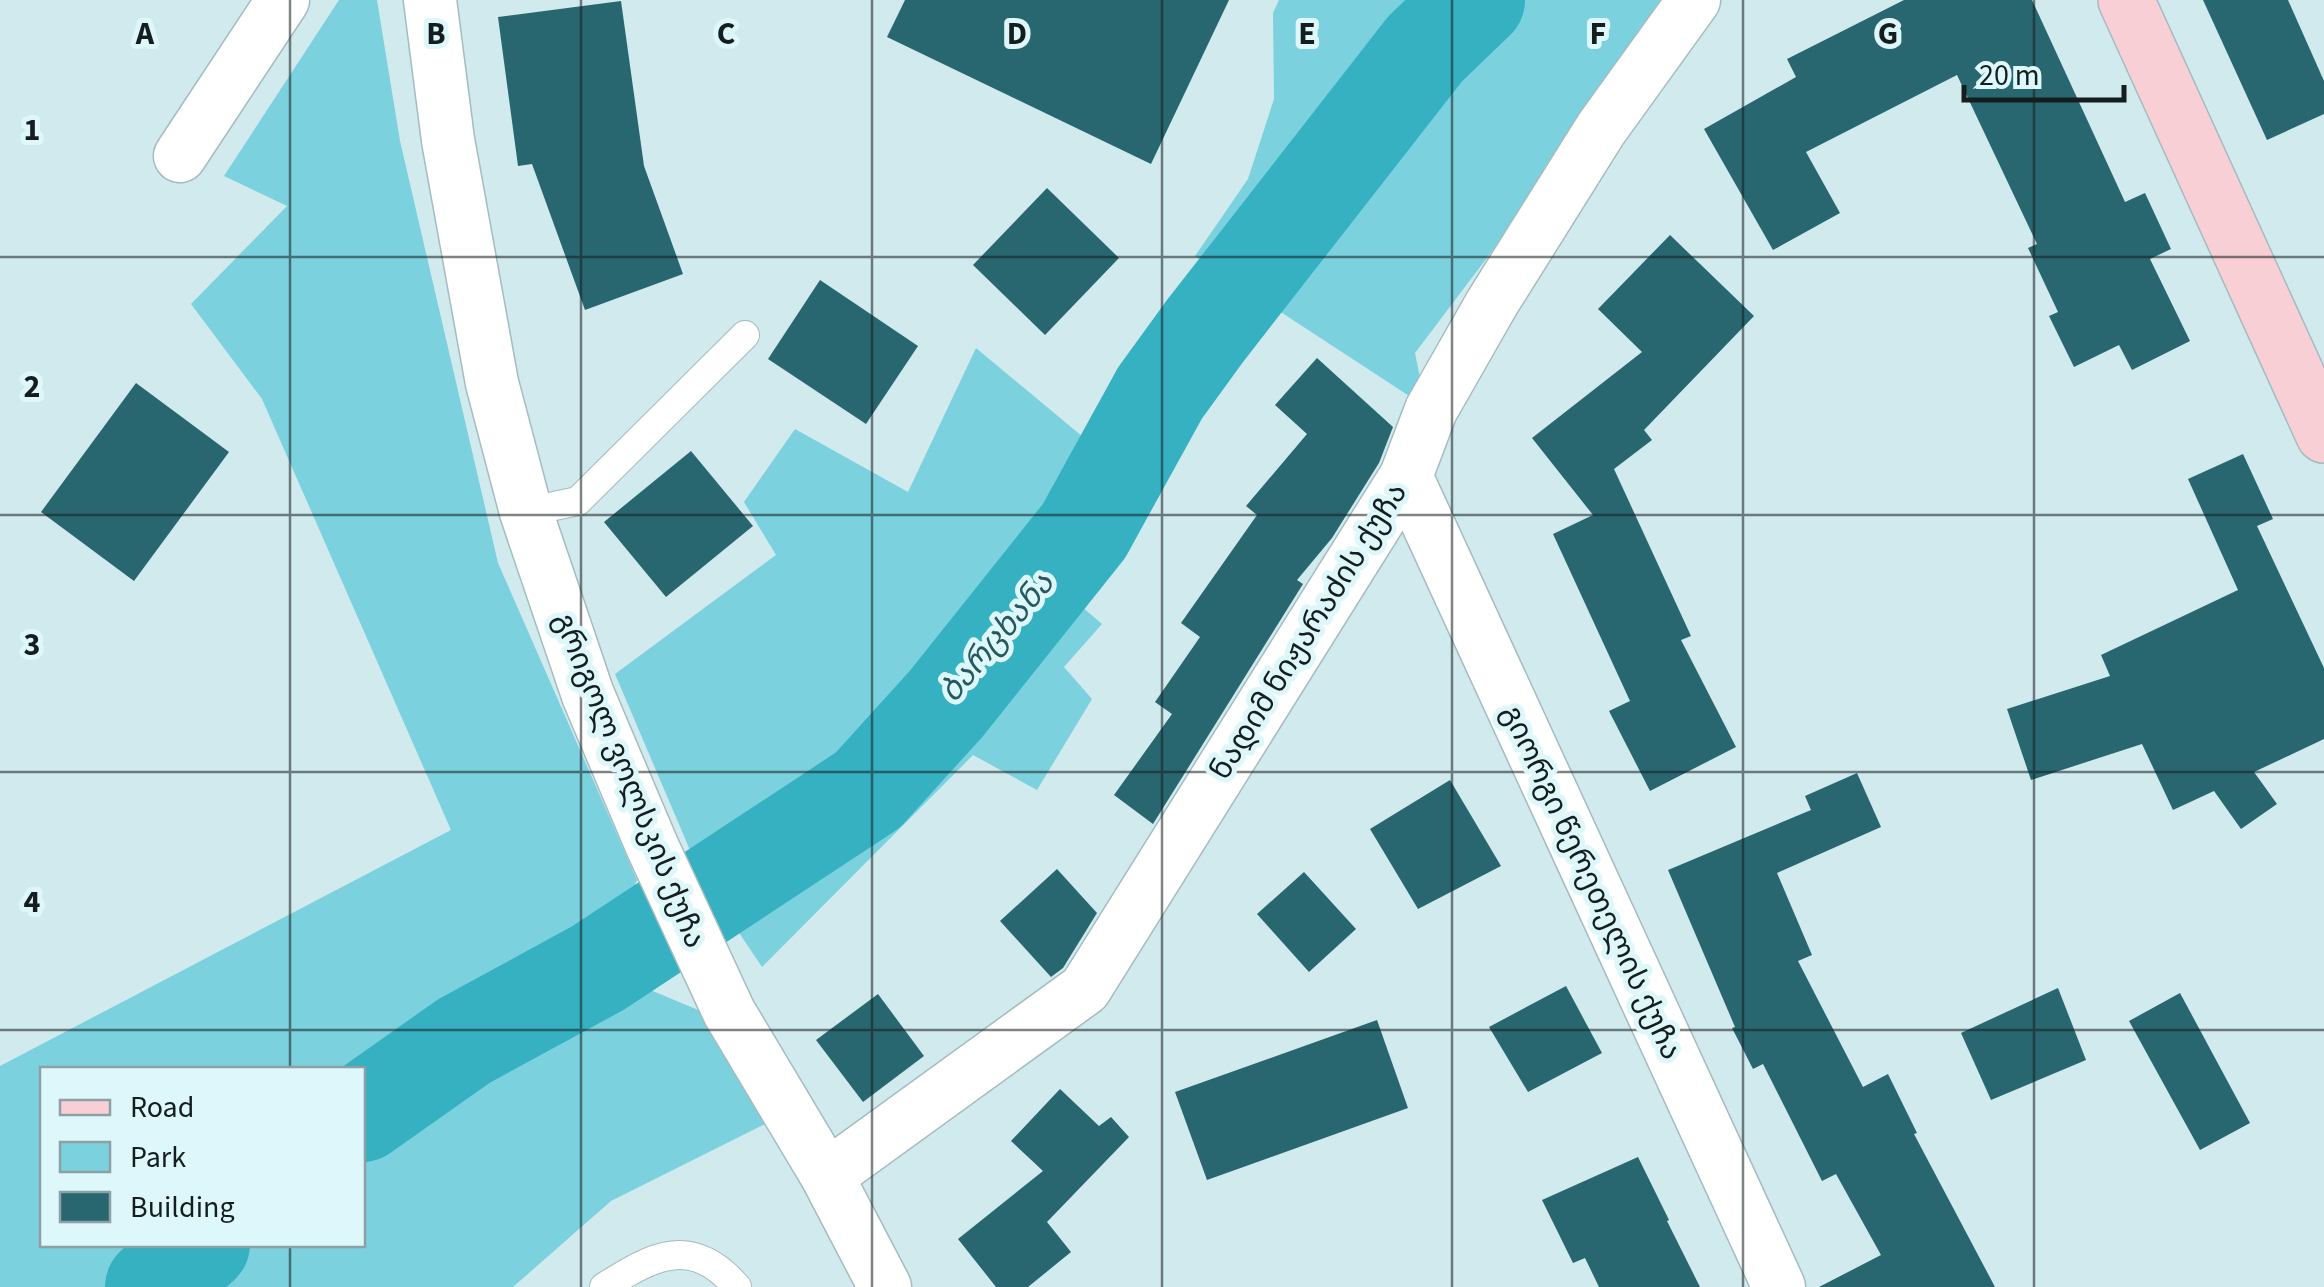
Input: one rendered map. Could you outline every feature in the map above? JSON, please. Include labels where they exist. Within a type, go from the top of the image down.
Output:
[{"type":"main road","points":[[2126,0],[2324,435]]},
{"type":"street","points":[[180,156],[283,0]]},
{"type":"street","name":"გრიგოლ ვოლსკის ქუჩა","points":[[430,0],[448,140],[492,383],[526,512],[588,695],[728,1012],[827,1176],[885,1287]]},
{"type":"street","name":"ნადიმ ნიჟარაძის ქუჩა","points":[[827,1176],[1085,988],[1406,476],[1431,410],[1492,304],[1602,128],[1694,0]]},
{"type":"street","name":"გიორგი წერეთელის ქუჩა","points":[[1406,476],[1779,1287]]},
{"type":"lane","points":[[526,512],[578,501],[744,335]]},
{"type":"lane","points":[[604,1287],[643,1262],[676,1254],[718,1265],[737,1287]]},
{"type":"green space","points":[[339,0],[377,0],[400,141],[498,563],[637,880],[598,968],[710,1015],[771,1121],[611,1201],[513,1287],[0,1287],[0,1066],[451,830],[262,399],[191,304],[287,206],[224,176]]},
{"type":"green space","points":[[1279,0],[1682,0],[1415,353],[1426,407],[1195,256],[1248,179],[1274,99],[1273,13]]},
{"type":"green space","points":[[976,348],[1119,467],[1084,531],[1047,577],[1102,624],[1064,667],[1092,699],[1037,790],[973,755],[762,967],[701,876],[615,674],[776,555],[744,502],[795,429],[908,492]]},
{"type":"building","points":[[905,0],[1229,0],[1151,164],[887,37]]},
{"type":"building","points":[[1904,0],[2032,0],[2125,202],[2145,193],[2171,249],[2150,259],[2190,341],[2132,370],[2119,345],[2074,367],[2049,316],[2058,312],[2028,248],[2037,244],[1957,75],[1806,152],[1840,213],[1773,250],[1704,129],[1796,77],[1787,59]]},
{"type":"building","points":[[2203,0],[2288,0],[2324,81],[2324,114],[2267,140]]},
{"type":"building","points":[[621,1],[644,166],[683,274],[585,310],[532,164],[518,166],[498,17]]},
{"type":"building","points":[[1047,188],[1119,258],[1045,335],[973,265]]},
{"type":"building","points":[[1670,235],[1754,316],[1644,430],[1652,440],[1614,469],[1691,636],[1681,640],[1736,747],[1650,791],[1609,711],[1630,701],[1553,534],[1593,515],[1532,438],[1642,352],[1598,309]]},
{"type":"building","points":[[820,280],[918,346],[866,424],[768,359]]},
{"type":"building","points":[[1317,358],[1393,427],[1379,463],[1332,538],[1297,580],[1303,584],[1153,824],[1114,795],[1172,714],[1155,702],[1200,637],[1181,623],[1257,515],[1246,506],[1307,434],[1275,405]]},
{"type":"building","points":[[136,383],[229,452],[134,581],[41,512]]},
{"type":"building","points":[[691,451],[753,526],[666,597],[604,522]]},
{"type":"building","points":[[2243,454],[2273,519],[2257,526],[2324,668],[2324,739],[2254,772],[2277,804],[2241,829],[2214,791],[2173,810],[2142,744],[2031,780],[2007,709],[2110,676],[2101,655],[2238,590],[2188,479]]},
{"type":"building","points":[[1857,773],[1881,827],[1777,873],[1812,955],[1798,961],[1863,1087],[1888,1074],[1917,1133],[1914,1134],[1995,1287],[1819,1287],[1881,1255],[1836,1174],[1822,1181],[1763,1064],[1753,1069],[1732,1028],[1735,1027],[1668,870],[1811,810],[1805,796]]},
{"type":"building","points":[[1450,780],[1501,866],[1418,909],[1370,829]]},
{"type":"building","points":[[1057,869],[1097,913],[1063,968],[1051,977],[1000,921]]},
{"type":"building","points":[[1304,872],[1356,929],[1309,972],[1257,914]]},
{"type":"building","points":[[1566,986],[1602,1053],[1528,1092],[1489,1027]]},
{"type":"building","points":[[2058,988],[2086,1060],[1991,1100],[1961,1033]]},
{"type":"building","points":[[2180,993],[2250,1123],[2200,1150],[2129,1021]]},
{"type":"building","points":[[878,994],[924,1056],[863,1102],[816,1040]]},
{"type":"building","points":[[1377,1020],[1408,1108],[1207,1180],[1175,1092]]},
{"type":"building","points":[[1060,1089],[1099,1126],[1111,1117],[1129,1137],[1047,1222],[1071,1252],[1028,1287],[996,1287],[958,1239],[1043,1171],[1011,1141]]},
{"type":"building","points":[[1638,1157],[1700,1287],[1599,1287],[1585,1258],[1573,1263],[1542,1200]]},
{"type":"waterway","name":"ბარცხანა","points":[[365,1111],[464,1041],[598,968],[868,790],[946,704],[1084,531],[1160,393],[1205,331],[1425,49],[1476,0]]},
{"type":"waterway","name":"ბარცხანა","points":[[154,1287],[198,1247]]}]
